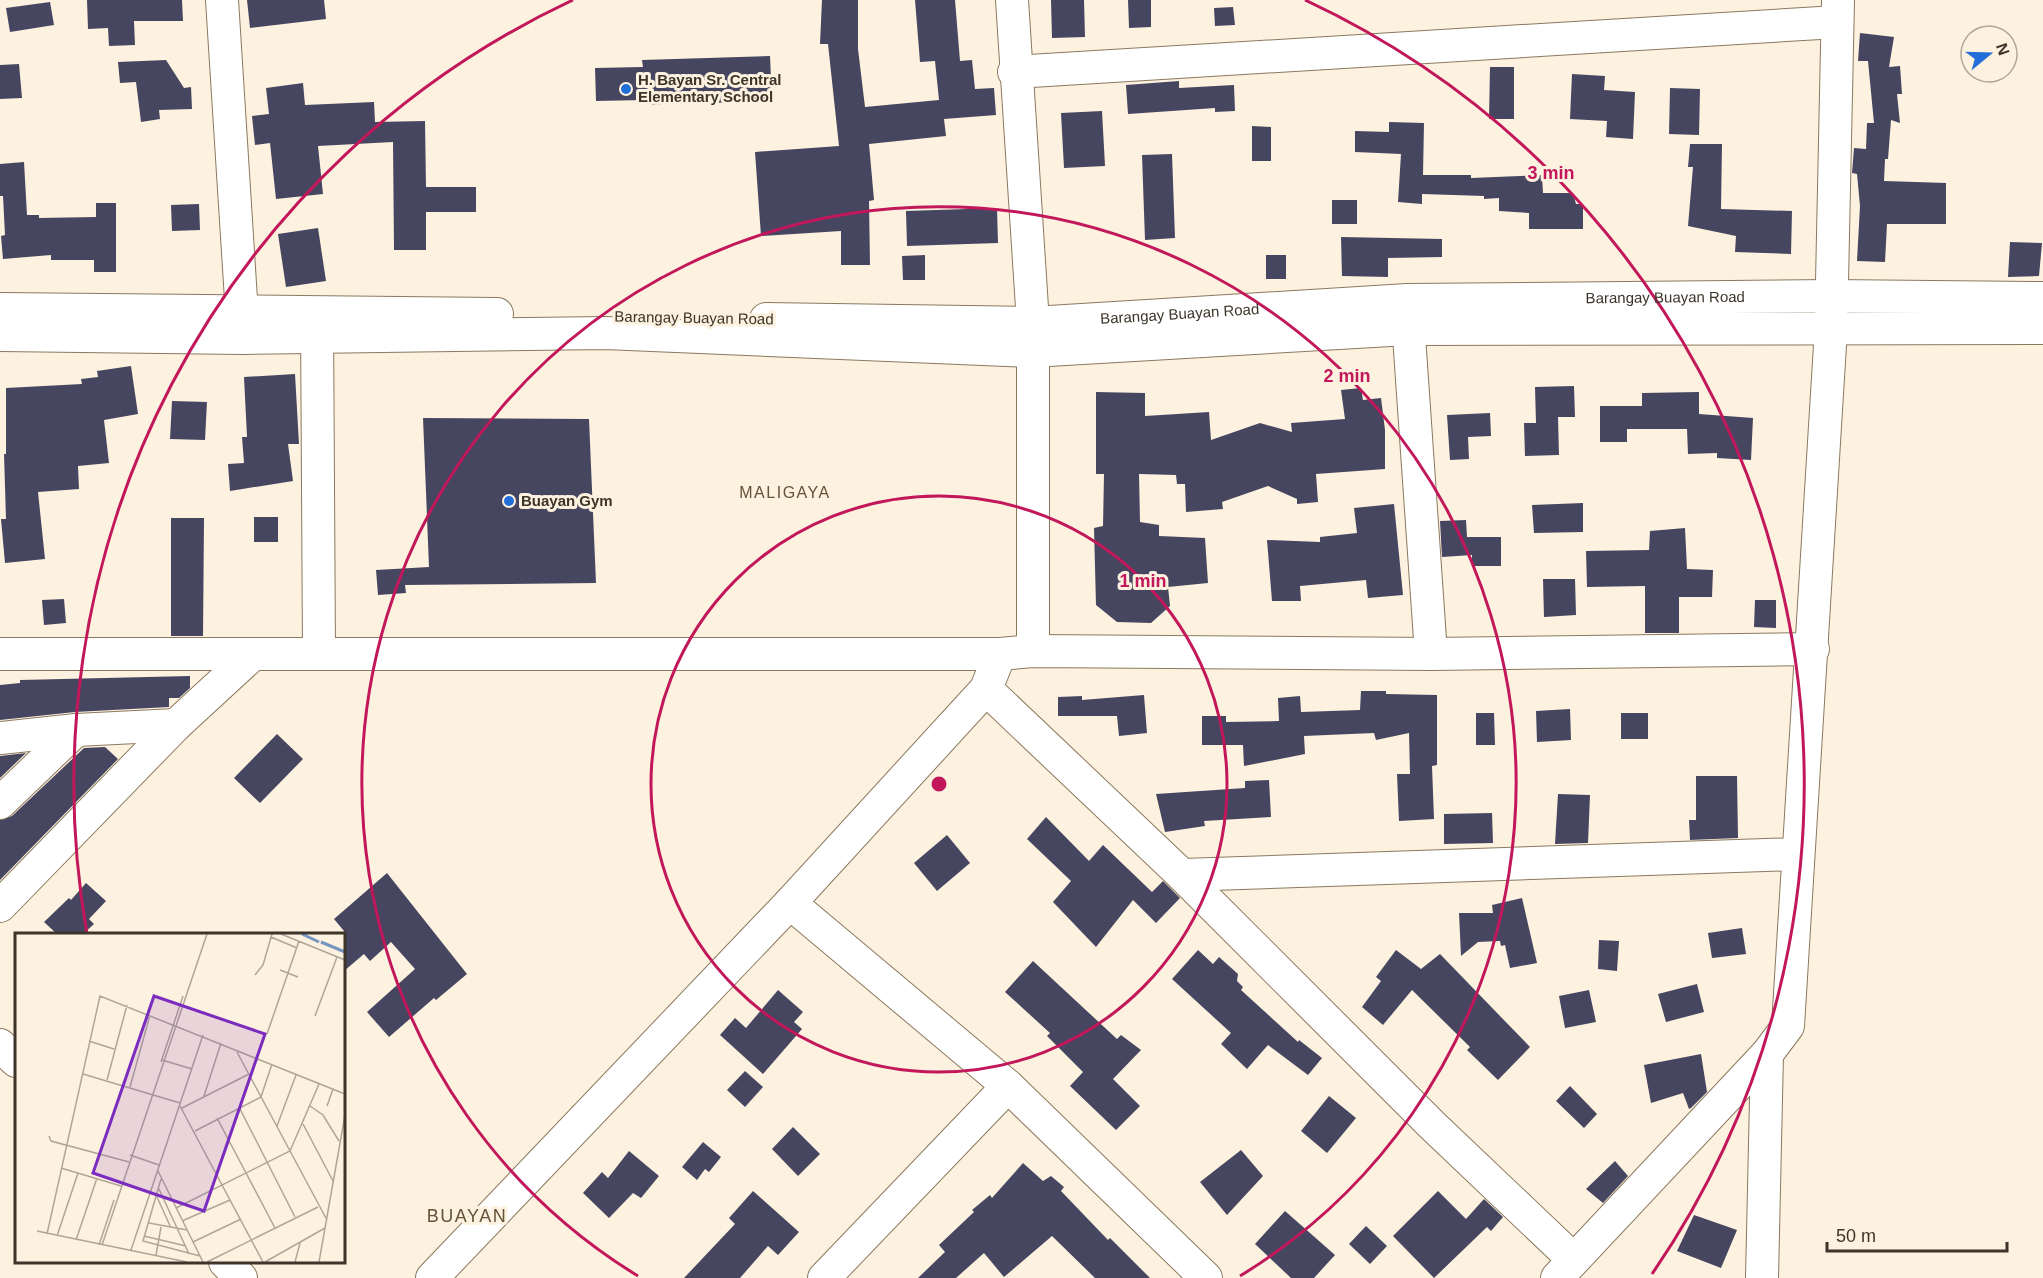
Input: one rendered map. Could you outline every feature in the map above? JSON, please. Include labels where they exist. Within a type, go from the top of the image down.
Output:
[{"type":"street","points":[[222,0],[242,325]]},
{"type":"street","points":[[1011,0],[1032,337],[1033,651]]},
{"type":"street","points":[[986,689],[1182,875],[1432,1125],[1565,1269],[1767,1054],[1788,1026],[1831,329],[1838,11],[1014,72]]},
{"type":"street","name":"Barangay Buayan Road","points":[[242,325],[317,324],[1032,337],[1407,314],[1832,296],[2043,298]]},
{"type":"street","points":[[0,309],[242,325]]},
{"type":"street","points":[[1431,654],[1407,314],[1831,329],[2043,327]]},
{"type":"street","points":[[317,324],[319,654]]},
{"type":"street","points":[[0,335],[242,325]]},
{"type":"street","points":[[0,654],[1000,654],[1033,651],[1431,654],[1813,649]]},
{"type":"street","points":[[432,1278],[790,903],[986,689],[1000,654]]},
{"type":"street","points":[[0,906],[176,726],[252,655]]},
{"type":"street","points":[[0,738],[76,730],[176,726]]},
{"type":"street","points":[[0,803],[76,730]]},
{"type":"street","points":[[1182,875],[1798,854]]},
{"type":"street","points":[[790,903],[1008,1086],[1201,1276]]},
{"type":"street","points":[[0,1046],[15,1060]]},
{"type":"street","points":[[1762,1278],[1767,1054]]},
{"type":"street","points":[[824,1278],[1008,1086]]},
{"type":"street","points":[[226,1263],[241,1278]]},
{"type":"building","points":[[87,0],[182,0],[183,21],[134,21],[135,45],[109,46],[108,28],[88,29]]},
{"type":"building","points":[[247,0],[324,0],[326,19],[250,28]]},
{"type":"building","points":[[822,0],[858,0],[858,49],[865,107],[939,100],[935,61],[920,62],[915,0],[955,0],[960,61],[972,60],[975,89],[994,88],[996,115],[944,119],[946,136],[869,144],[874,200],[869,201],[870,265],[841,265],[841,231],[761,236],[755,152],[839,146],[828,44],[820,44]]},
{"type":"building","points":[[1051,0],[1084,0],[1085,37],[1052,38]]},
{"type":"building","points":[[1128,0],[1151,0],[1151,27],[1129,28]]},
{"type":"building","points":[[50,2],[54,25],[10,32],[6,8]]},
{"type":"building","points":[[1233,7],[1235,25],[1215,26],[1214,8]]},
{"type":"building","points":[[1860,33],[1894,37],[1889,67],[1900,66],[1902,94],[1897,94],[1900,123],[1891,120],[1884,181],[1946,183],[1946,224],[1887,224],[1885,262],[1857,261],[1860,206],[1857,174],[1852,173],[1854,148],[1866,149],[1867,123],[1874,123],[1868,61],[1858,61]]},
{"type":"building","points":[[770,56],[772,101],[644,105],[644,100],[596,101],[595,68],[643,67],[642,60]]},
{"type":"building","points":[[166,60],[184,88],[191,87],[192,109],[159,110],[160,119],[141,122],[136,82],[120,83],[118,62]]},
{"type":"building","points":[[19,64],[22,98],[0,99],[0,65]]},
{"type":"building","points":[[1490,67],[1514,67],[1514,119],[1489,119]]},
{"type":"building","points":[[1572,74],[1605,76],[1604,90],[1635,92],[1633,139],[1606,137],[1607,121],[1570,119]]},
{"type":"building","points":[[1179,81],[1179,88],[1234,85],[1235,111],[1215,112],[1215,108],[1128,114],[1126,85]]},
{"type":"building","points":[[303,83],[305,105],[374,102],[375,122],[425,121],[426,187],[476,187],[476,212],[426,212],[426,250],[394,250],[393,142],[318,146],[323,194],[276,199],[270,143],[255,145],[252,116],[269,114],[266,88]]},
{"type":"building","points":[[1670,88],[1700,89],[1699,135],[1669,134]]},
{"type":"building","points":[[1102,111],[1105,166],[1064,168],[1061,113]]},
{"type":"building","points":[[1389,122],[1424,123],[1423,175],[1471,175],[1471,178],[1542,175],[1543,193],[1573,193],[1576,204],[1583,204],[1583,229],[1529,229],[1529,213],[1499,211],[1499,198],[1422,194],[1422,204],[1398,202],[1401,154],[1355,152],[1355,131],[1389,132]]},
{"type":"building","points":[[1252,126],[1271,127],[1271,161],[1252,161]]},
{"type":"building","points":[[1690,144],[1722,144],[1721,209],[1792,211],[1791,254],[1735,252],[1736,236],[1688,226],[1693,167],[1688,167]]},
{"type":"building","points":[[1172,154],[1175,238],[1145,240],[1142,155]]},
{"type":"building","points":[[24,162],[27,215],[39,215],[39,218],[96,217],[96,203],[116,203],[116,272],[94,272],[94,260],[51,260],[51,255],[3,259],[1,236],[5,235],[3,196],[0,196],[0,164]]},
{"type":"building","points":[[1332,200],[1357,200],[1357,224],[1332,224]]},
{"type":"building","points":[[199,204],[200,230],[172,231],[171,205]]},
{"type":"building","points":[[997,208],[998,243],[907,246],[906,211]]},
{"type":"building","points":[[318,228],[326,281],[286,287],[278,234]]},
{"type":"building","points":[[1341,237],[1442,239],[1442,257],[1388,258],[1388,277],[1342,276]]},
{"type":"building","points":[[2010,242],[2042,243],[2039,276],[2008,277]]},
{"type":"building","points":[[925,255],[925,280],[903,280],[902,256]]},
{"type":"building","points":[[1266,255],[1286,255],[1286,279],[1266,279]]},
{"type":"building","points":[[131,366],[138,414],[104,420],[109,463],[78,466],[79,489],[38,492],[45,559],[5,563],[1,519],[6,519],[4,454],[6,454],[6,388],[82,384],[81,379],[98,377],[97,371]]},
{"type":"building","points":[[295,374],[299,444],[288,444],[293,481],[230,491],[228,464],[244,463],[242,437],[247,437],[244,377]]},
{"type":"building","points":[[1574,386],[1575,417],[1558,417],[1559,455],[1525,456],[1524,423],[1536,423],[1535,387]]},
{"type":"building","points":[[1361,388],[1363,400],[1381,398],[1385,430],[1385,469],[1316,474],[1318,502],[1297,504],[1297,499],[1268,486],[1222,502],[1223,509],[1186,512],[1185,484],[1177,484],[1176,475],[1139,474],[1140,522],[1159,525],[1159,536],[1205,538],[1208,583],[1168,587],[1170,606],[1151,623],[1117,622],[1096,605],[1094,528],[1103,526],[1104,474],[1096,474],[1096,392],[1145,393],[1145,416],[1209,412],[1211,440],[1260,423],[1292,432],[1291,423],[1345,419],[1341,390]]},
{"type":"building","points":[[1699,392],[1699,414],[1753,418],[1751,460],[1717,458],[1717,453],[1688,454],[1687,429],[1627,429],[1627,442],[1600,442],[1600,406],[1642,406],[1642,393]]},
{"type":"building","points":[[172,401],[207,402],[205,440],[170,439]]},
{"type":"building","points":[[1490,413],[1491,436],[1468,437],[1469,459],[1450,460],[1447,415]]},
{"type":"building","name":"Buayan Gym","points":[[423,418],[589,419],[596,583],[405,585],[406,593],[378,595],[376,570],[429,567]]},
{"type":"building","points":[[1583,503],[1583,532],[1534,533],[1532,505]]},
{"type":"building","points":[[1394,504],[1403,595],[1368,598],[1366,580],[1300,586],[1301,601],[1272,601],[1267,540],[1320,542],[1320,537],[1357,533],[1354,508]]},
{"type":"building","points":[[254,517],[278,517],[278,542],[254,542]]},
{"type":"building","points":[[171,518],[204,518],[203,636],[171,636]]},
{"type":"building","points":[[1466,520],[1467,537],[1501,537],[1501,566],[1472,566],[1472,555],[1442,557],[1440,521]]},
{"type":"building","points":[[1685,528],[1687,569],[1713,570],[1712,597],[1679,597],[1679,633],[1645,633],[1645,586],[1587,587],[1586,551],[1649,550],[1650,531]]},
{"type":"building","points":[[1543,579],[1575,579],[1576,615],[1544,617]]},
{"type":"building","points":[[64,599],[66,623],[44,625],[42,600]]},
{"type":"building","points":[[1755,600],[1776,600],[1776,628],[1754,627]]},
{"type":"building","points":[[190,676],[190,688],[179,698],[169,698],[169,707],[75,712],[0,720],[0,685],[20,683],[20,680]]},
{"type":"building","points":[[1361,691],[1437,695],[1437,765],[1432,766],[1434,819],[1399,821],[1397,774],[1410,774],[1409,733],[1376,740],[1374,733],[1304,736],[1305,754],[1244,766],[1243,745],[1202,745],[1202,716],[1226,716],[1226,722],[1279,721],[1278,698],[1300,696],[1301,712],[1360,710]]},
{"type":"building","points":[[1144,695],[1147,733],[1119,736],[1117,716],[1058,716],[1058,697],[1082,696],[1082,700]]},
{"type":"building","points":[[1570,709],[1571,740],[1537,742],[1536,711]]},
{"type":"building","points":[[1476,713],[1494,713],[1495,745],[1476,745]]},
{"type":"building","points":[[1621,713],[1648,713],[1648,739],[1621,739]]},
{"type":"building","points":[[277,734],[303,759],[260,803],[234,778]]},
{"type":"building","points":[[105,747],[118,759],[0,880],[0,820],[12,816],[84,748]]},
{"type":"building","points":[[26,753],[0,778],[0,756]]},
{"type":"building","points":[[1696,776],[1737,776],[1738,838],[1690,840],[1689,820],[1696,820]]},
{"type":"building","points":[[1269,780],[1271,817],[1204,821],[1205,826],[1165,832],[1156,794],[1245,788],[1245,781]]},
{"type":"building","points":[[1558,794],[1590,795],[1588,843],[1555,844]]},
{"type":"building","points":[[1492,813],[1493,843],[1444,844],[1444,814]]},
{"type":"building","points":[[1046,817],[1089,861],[1103,845],[1152,892],[1163,881],[1180,898],[1156,923],[1133,900],[1096,947],[1053,902],[1071,881],[1027,839]]},
{"type":"building","points":[[947,835],[970,863],[937,891],[914,863]]},
{"type":"building","points":[[387,873],[467,974],[436,1000],[434,998],[389,1037],[367,1012],[415,969],[391,942],[370,961],[364,954],[345,970],[345,933],[334,919]]},
{"type":"building","points":[[86,883],[106,901],[89,919],[94,924],[84,933],[56,933],[44,922],[69,898],[71,900]]},
{"type":"building","points":[[1522,898],[1537,963],[1510,968],[1505,945],[1501,946],[1500,941],[1478,942],[1461,956],[1459,913],[1493,913],[1492,905]]},
{"type":"building","points":[[1742,928],[1746,954],[1712,958],[1708,933]]},
{"type":"building","points":[[1599,940],[1619,941],[1617,971],[1598,969]]},
{"type":"building","points":[[1198,950],[1213,964],[1219,957],[1238,974],[1237,981],[1243,987],[1241,990],[1298,1042],[1299,1040],[1322,1058],[1308,1075],[1268,1045],[1247,1069],[1221,1044],[1231,1033],[1172,979]]},
{"type":"building","points":[[1396,950],[1421,969],[1440,954],[1530,1047],[1498,1080],[1467,1050],[1470,1047],[1412,990],[1383,1025],[1362,1007],[1381,981],[1376,977]]},
{"type":"building","points":[[1033,961],[1117,1039],[1121,1035],[1141,1050],[1113,1079],[1140,1106],[1116,1130],[1070,1086],[1083,1072],[1047,1036],[1050,1033],[1005,992]]},
{"type":"building","points":[[1697,984],[1704,1012],[1666,1022],[1658,994]]},
{"type":"building","points":[[778,990],[803,1012],[794,1022],[802,1029],[763,1074],[720,1035],[735,1018],[746,1028]]},
{"type":"building","points":[[1589,990],[1596,1022],[1565,1028],[1559,996]]},
{"type":"building","points":[[1701,1054],[1707,1092],[1691,1108],[1689,1109],[1683,1093],[1651,1103],[1644,1065]]},
{"type":"building","points":[[745,1071],[763,1087],[745,1107],[727,1090]]},
{"type":"building","points":[[1570,1086],[1597,1114],[1584,1128],[1556,1101]]},
{"type":"building","points":[[1329,1096],[1356,1118],[1327,1153],[1301,1131]]},
{"type":"building","points":[[793,1127],[820,1154],[798,1176],[772,1149]]},
{"type":"building","points":[[703,1142],[721,1157],[709,1172],[705,1169],[697,1180],[682,1167]]},
{"type":"building","points":[[1241,1150],[1263,1176],[1227,1215],[1200,1182]]},
{"type":"building","points":[[629,1151],[659,1176],[641,1198],[633,1193],[609,1218],[583,1193],[602,1172],[608,1178]]},
{"type":"building","points":[[1615,1161],[1628,1176],[1603,1203],[1586,1189]]},
{"type":"building","points":[[1023,1163],[1043,1181],[1051,1176],[1064,1187],[1061,1191],[1108,1240],[1110,1238],[1150,1278],[1095,1278],[1052,1236],[1004,1277],[984,1253],[956,1278],[918,1278],[945,1252],[939,1245],[974,1212],[972,1210],[990,1195],[992,1198]]},
{"type":"building","points":[[753,1191],[799,1232],[778,1255],[768,1246],[740,1278],[684,1278],[735,1224],[729,1218]]},
{"type":"building","points":[[1438,1191],[1466,1219],[1484,1199],[1503,1217],[1491,1231],[1487,1227],[1434,1278],[1393,1236]]},
{"type":"building","points":[[1285,1211],[1335,1255],[1314,1278],[1291,1278],[1255,1244]]},
{"type":"building","points":[[1694,1215],[1737,1230],[1721,1268],[1677,1251]]},
{"type":"building","points":[[1366,1226],[1387,1246],[1370,1264],[1349,1244]]},
{"type":"place","name":"H. Bayan Sr. Central Elementary School","points":[[626,89]]},
{"type":"place","name":"Buayan Gym","points":[[509,501]]},
{"type":"district","name":"MALIGAYA","points":[[785,492]]},
{"type":"district","name":"BUAYAN","points":[[467,1216]]}]
